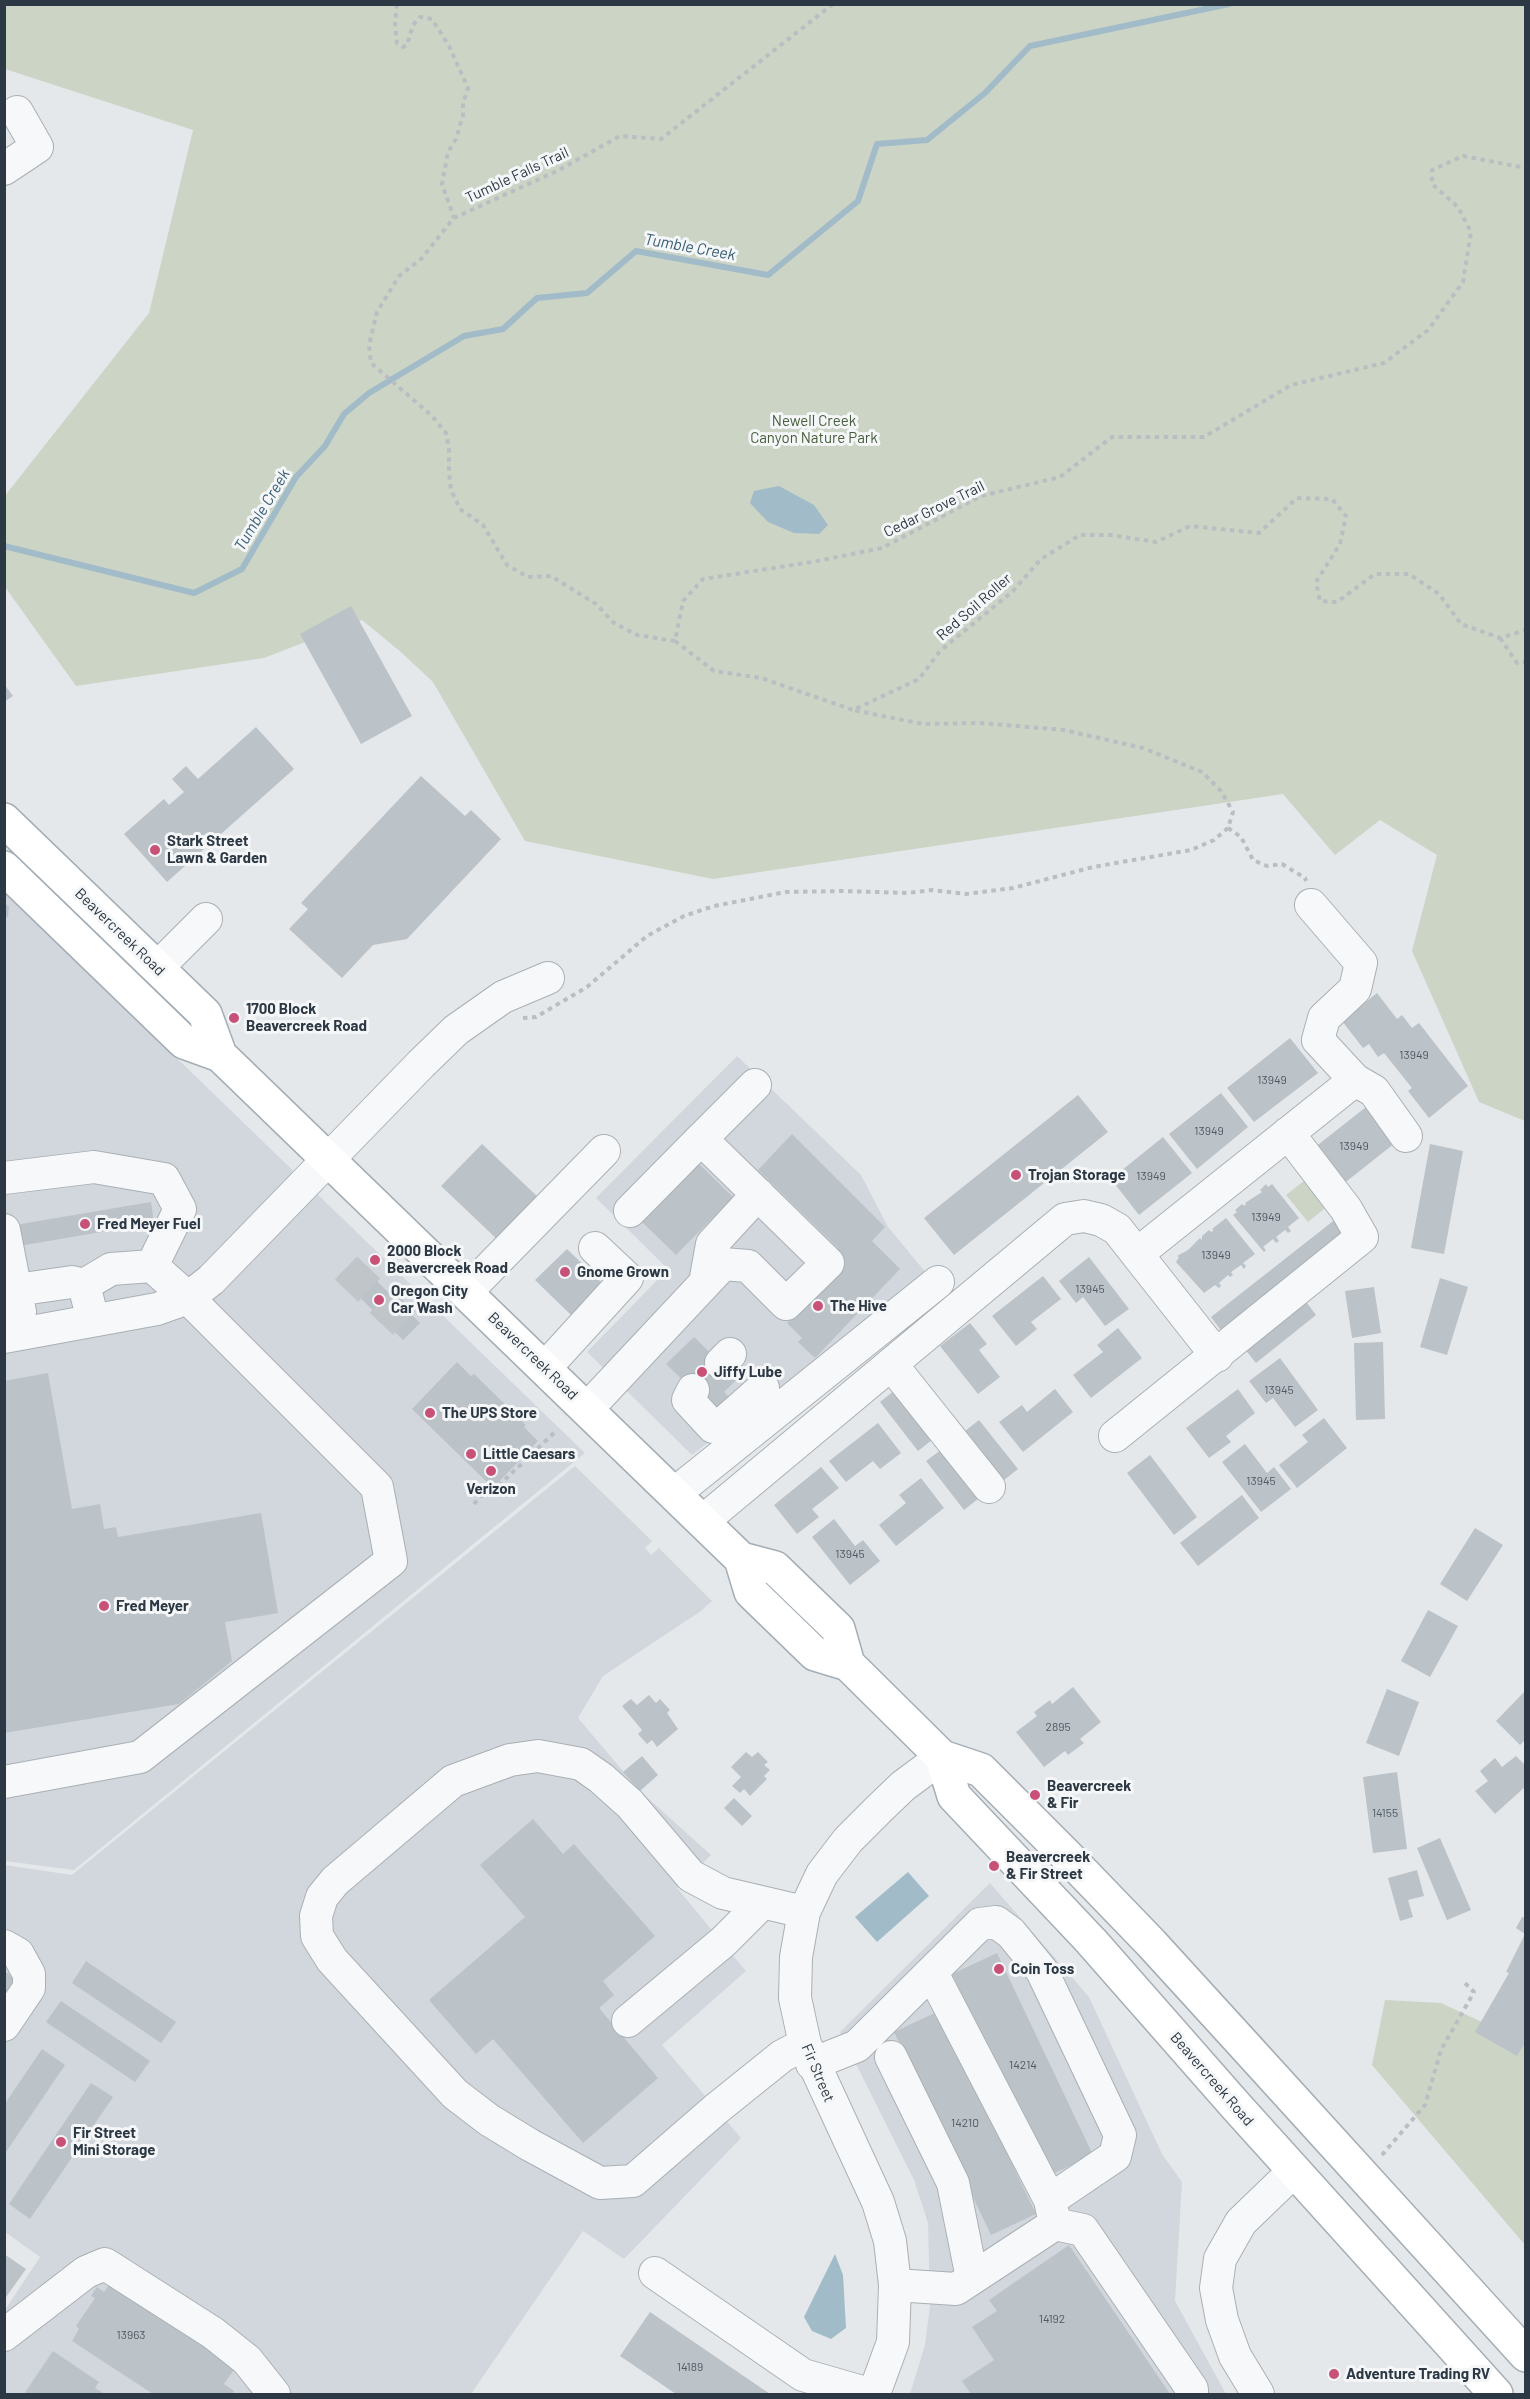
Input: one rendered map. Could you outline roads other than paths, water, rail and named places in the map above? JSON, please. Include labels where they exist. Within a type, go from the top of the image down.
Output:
[{"type":"main road","name":"Beavercreek Road","points":[[4,820],[205,1014],[220,1054]]},
{"type":"main road","name":"Beavercreek Road","points":[[10,874],[184,1042],[220,1054],[741,1559],[775,1568],[830,1621],[838,1629],[848,1664],[942,1756],[981,1770],[1080,1870],[1230,2028],[1526,2355]]},
{"type":"main road","points":[[10,874],[67,908],[129,967],[146,974],[157,968]]},
{"type":"main road","name":"Beavercreek Road","points":[[942,1756],[954,1796],[1091,1941],[1294,2171],[1496,2394]]},
{"type":"street","points":[[4,169],[37,147],[17,112]]},
{"type":"street","points":[[1311,906],[1361,963],[1355,989],[1324,1018],[1318,1040],[1355,1080],[1374,1091],[1406,1136]]},
{"type":"street","points":[[157,968],[206,919]]},
{"type":"street","points":[[4,1230],[16,1290],[14,1335],[157,1308],[188,1298],[211,1280],[456,1030],[503,997],[548,978]]},
{"type":"street","points":[[1137,1254],[1355,1080]]},
{"type":"street","points":[[630,1211],[755,1085]]},
{"type":"street","points":[[1115,1436],[1362,1237],[1347,1209],[1288,1133]]},
{"type":"street","points":[[587,1409],[723,1264],[748,1266],[786,1304],[828,1263],[701,1138]]},
{"type":"street","points":[[466,1292],[604,1151]]},
{"type":"street","points":[[4,1178],[94,1167],[164,1179],[180,1209],[152,1266]]},
{"type":"street","points":[[705,1283],[711,1244],[758,1194]]},
{"type":"street","points":[[703,1521],[1065,1219],[1084,1216],[1101,1220],[1117,1229],[1217,1356]]},
{"type":"street","points":[[545,1368],[627,1278],[595,1248]]},
{"type":"street","points":[[4,1782],[140,1757],[391,1561],[377,1487],[188,1298],[152,1266],[111,1269],[84,1285],[72,1282],[16,1290]]},
{"type":"street","points":[[675,1494],[938,1282]]},
{"type":"street","points":[[84,1285],[93,1320]]},
{"type":"street","points":[[891,1364],[989,1487]]},
{"type":"street","points":[[693,1390],[688,1400],[712,1427],[720,1426],[763,1388]]},
{"type":"street","points":[[804,1912],[723,1893],[691,1876],[630,1804],[601,1778],[581,1764],[537,1756],[510,1760],[453,1781],[335,1881],[322,1898],[316,1916],[317,1936],[332,1960],[455,2094],[489,2120],[530,2145],[600,2182],[633,2181],[716,2109],[782,2056],[857,2046],[980,1924],[996,1922],[1011,1933],[1042,1971],[1120,2135],[1115,2156],[1053,2212],[956,2289],[895,2285]]},
{"type":"street","name":"Fir Street","points":[[874,2394],[893,2342],[895,2285],[890,2241],[878,2202],[809,2054],[795,1998],[796,1957],[804,1912],[822,1874],[848,1840],[903,1786],[942,1756]]},
{"type":"street","points":[[627,2021],[723,1942],[762,1903]]},
{"type":"street","points":[[4,1946],[18,1954],[29,1974],[29,1988],[4,2025]]},
{"type":"street","points":[[932,1973],[1053,2212],[1083,2230],[1192,2389],[1192,2394]]},
{"type":"street","points":[[891,2057],[953,2184],[972,2278]]},
{"type":"street","points":[[1258,2394],[1235,2356],[1222,2320],[1216,2288],[1220,2259],[1241,2222],[1294,2171]]},
{"type":"street","points":[[4,2335],[86,2272],[105,2264],[222,2339],[248,2360],[274,2394]]},
{"type":"street","points":[[655,2273],[803,2375],[869,2394]]},
{"type":"water","points":[[779,486],[814,505],[828,525],[819,534],[794,533],[768,522],[750,503],[754,491]]},
{"type":"water","points":[[908,1872],[929,1896],[877,1942],[855,1917]]},
{"type":"water","points":[[835,2254],[843,2275],[846,2328],[831,2339],[812,2331],[804,2317]]},
{"type":"waterway","name":"Tumble Creek","points":[[4,546],[194,593],[242,569],[296,477],[325,446],[344,414],[369,393],[464,336],[503,329],[537,298],[587,293],[636,251],[768,275],[858,201],[877,144],[927,140],[985,93],[1030,46],[1229,4]]},
{"type":"tunnel","points":[[346,1268],[412,1331]]},
{"type":"place","name":"Stark Street Lawn & Garden","points":[[155,850]]},
{"type":"place","name":"1700 Block Beavercreek Road","points":[[234,1018]]},
{"type":"place","name":"Trojan Storage","points":[[1016,1175]]},
{"type":"place","name":"Fred Meyer Fuel","points":[[85,1224]]},
{"type":"place","name":"2000 Block Beavercreek Road","points":[[375,1260]]},
{"type":"place","name":"Gnome Grown","points":[[565,1272]]},
{"type":"place","name":"Oregon City Car Wash","points":[[379,1300]]},
{"type":"place","name":"The Hive","points":[[818,1306]]},
{"type":"place","name":"Jiffy Lube","points":[[702,1372]]},
{"type":"place","name":"The UPS Store","points":[[430,1413]]},
{"type":"place","name":"Little Caesars","points":[[471,1454]]},
{"type":"place","name":"Verizon","points":[[491,1471]]},
{"type":"place","name":"Fred Meyer","points":[[104,1606]]},
{"type":"place","name":"Beavercreek & Fir","points":[[1035,1795]]},
{"type":"place","name":"Beavercreek & Fir Street","points":[[994,1866]]},
{"type":"place","name":"Coin Toss","points":[[999,1969]]},
{"type":"place","name":"Fir Street Mini Storage","points":[[61,2142]]},
{"type":"place","name":"Adventure Trading RV","points":[[1334,2374]]},
{"type":"park label","name":"Newell Creek Canyon Nature Park","points":[[814,430]]}]
